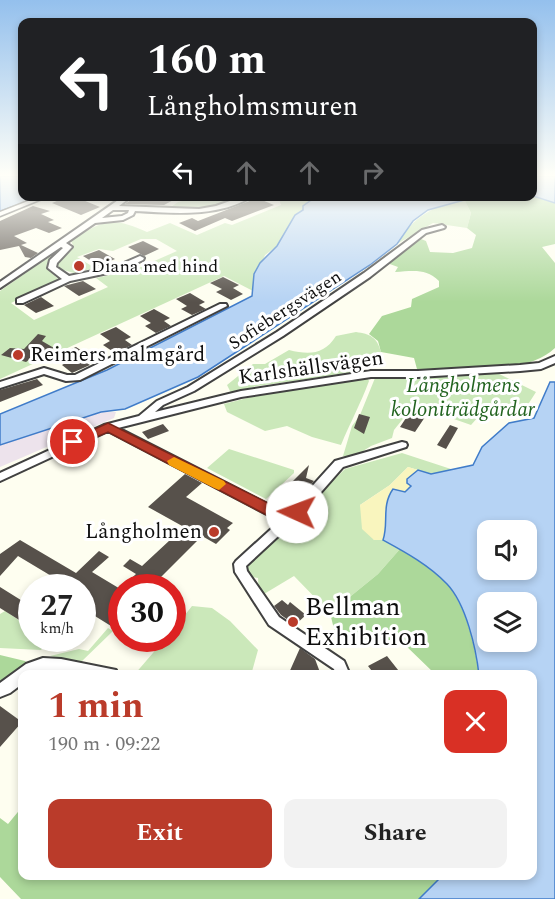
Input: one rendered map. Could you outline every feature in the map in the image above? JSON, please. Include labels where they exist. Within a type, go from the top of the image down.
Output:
[{"type":"street","points":[[0,285],[97,218]]},
{"type":"street","points":[[93,221],[123,218]]},
{"type":"street","name":"Sofiebergsvägen","points":[[142,418],[160,403],[191,389],[280,334],[367,275],[424,231],[442,227]]},
{"type":"street","points":[[61,243],[68,247],[53,262],[52,268],[69,279]]},
{"type":"street","points":[[20,300],[69,279],[119,268],[140,258]]},
{"type":"street","points":[[0,384],[44,370],[71,378],[82,376],[223,306]]},
{"type":"street","name":"Karlshällsvägen","points":[[0,477],[108,427],[241,394],[364,374],[520,368],[541,366],[555,359]]},
{"type":"street","points":[[108,427],[287,519]]},
{"type":"street","points":[[341,670],[339,665],[274,621],[241,572],[240,564],[304,505],[339,464],[402,444]]},
{"type":"street","points":[[31,670],[38,665],[52,663],[77,670]]},
{"type":"street","points":[[0,690],[18,680]]},
{"type":"shaded area","points":[[101,412],[116,412],[114,418],[0,467],[0,445]]},
{"type":"green space","points":[[249,218],[293,218],[277,246],[265,255],[253,291],[224,276],[0,379],[0,291],[60,249],[48,264],[48,269],[59,280],[11,303],[34,320],[108,287],[96,278],[134,270],[177,251],[156,239],[141,239],[113,251],[99,249],[77,257],[95,268],[74,273],[60,269],[57,263],[74,247],[71,241],[91,228],[116,222],[147,232],[170,223],[197,235],[225,223],[232,225]]},
{"type":"green space","points":[[470,218],[467,228],[433,223],[397,244],[417,219]]},
{"type":"green space","points":[[470,218],[555,218],[555,244],[542,247],[555,263],[555,348],[527,363],[470,370],[417,369],[414,358],[381,352],[378,341],[369,334],[382,316],[411,307],[412,299],[439,287],[439,281],[429,274],[419,271],[395,272],[398,267],[387,263],[421,239],[426,241],[430,252],[453,253],[472,248],[476,235],[467,228]]},
{"type":"green space","name":"Långholmens koloniträdgårdar","points":[[356,332],[372,337],[381,352],[355,373],[257,386],[231,393],[227,385],[253,364],[265,364],[289,350],[303,353],[316,352],[326,347],[336,336]]},
{"type":"green space","name":"Långholmens koloniträdgårdar","points":[[497,373],[536,392],[520,417],[479,416],[471,425],[414,405],[394,430],[392,438],[371,446],[352,458],[343,456],[352,426],[360,415],[375,378]]},
{"type":"green space","name":"Långholmens koloniträdgårdar","points":[[367,377],[369,381],[363,397],[341,445],[312,437],[287,426],[265,431],[227,412],[224,404],[282,389]]},
{"type":"green space","points":[[229,449],[294,470],[294,473],[266,499],[207,468]]},
{"type":"green space","points":[[402,453],[454,470],[431,474],[408,467],[390,485],[360,505],[374,540],[383,540],[400,549],[378,574],[330,613],[294,576],[259,597],[258,578],[247,576],[244,572],[246,565],[345,469]]},
{"type":"green space","points":[[400,549],[439,575],[461,606],[478,670],[431,670],[402,642],[336,637],[330,613],[378,574]]},
{"type":"green space","points":[[192,606],[212,608],[230,621],[258,650],[252,670],[138,670],[154,652],[186,652],[186,614]]},
{"type":"green space","points":[[5,611],[18,620],[18,649],[0,648],[0,614]]},
{"type":"green space","points":[[108,628],[108,636],[96,647],[96,642]]},
{"type":"green space","points":[[67,652],[91,652],[80,663],[50,656]]},
{"type":"green space","points":[[0,655],[27,663],[13,677],[0,681]]},
{"type":"green space","points":[[18,812],[18,880],[438,880],[419,899],[21,899],[0,877],[0,818],[8,824]]},
{"type":"sand","points":[[408,467],[418,470],[408,479],[412,486],[404,492],[400,491],[383,540],[374,540],[362,529],[360,505],[390,485]]},
{"type":"water","points":[[293,218],[417,218],[397,244],[370,265],[198,377],[125,409],[101,412],[0,445],[0,414],[107,370],[252,296],[254,274],[260,263],[277,246]]},
{"type":"water","points":[[550,382],[555,382],[555,899],[419,899],[438,880],[537,880],[537,670],[478,670],[465,614],[454,593],[425,565],[383,540],[387,502],[393,489],[405,492],[411,486],[407,483],[407,479],[418,470],[431,474],[473,465],[482,447],[509,423],[534,418]]},
{"type":"building","points":[[7,218],[50,218],[54,220],[48,222],[62,228],[49,233],[36,228],[14,236],[27,243],[21,245],[38,253],[31,258],[25,257],[19,246],[0,250],[0,221]]},
{"type":"building","points":[[192,218],[198,221],[206,218],[240,218],[232,221],[225,218],[195,231],[179,223]]},
{"type":"building","points":[[143,241],[159,249],[144,256],[128,247]]},
{"type":"building","points":[[99,250],[115,259],[99,266],[83,256]]},
{"type":"building","points":[[223,277],[239,285],[233,288],[243,294],[231,300],[216,292],[222,289],[210,283]]},
{"type":"building","points":[[83,281],[96,289],[79,296],[64,286]]},
{"type":"building","points":[[190,293],[205,302],[199,305],[206,309],[192,315],[181,309],[187,306],[176,299]]},
{"type":"building","points":[[41,297],[54,306],[36,313],[24,305]]},
{"type":"building","points":[[154,309],[170,318],[164,321],[171,326],[156,333],[145,326],[151,323],[140,316]]},
{"type":"building","points":[[116,327],[131,337],[125,340],[132,345],[115,353],[103,345],[110,341],[100,334]]},
{"type":"building","points":[[38,334],[46,336],[42,341],[54,348],[41,354],[38,353],[26,362],[1,355],[10,348],[24,349]]},
{"type":"building","points":[[76,347],[90,356],[82,360],[90,365],[72,373],[62,365],[69,361],[60,354]]},
{"type":"building","points":[[37,379],[43,385],[0,402],[0,390]]},
{"type":"building","points":[[410,412],[425,417],[415,432],[400,427]]},
{"type":"building","points":[[359,414],[370,417],[364,434],[354,428]]},
{"type":"building","points":[[163,424],[169,431],[148,439],[142,432]]},
{"type":"building","points":[[450,425],[458,428],[446,449],[437,445]]},
{"type":"building","points":[[309,465],[306,478],[314,481],[287,510],[272,502]]},
{"type":"building","points":[[185,474],[202,483],[186,497],[233,523],[227,528],[230,530],[216,544],[202,536],[164,574],[136,574],[123,566],[130,559],[142,566],[184,527],[148,507]]},
{"type":"building","points":[[20,540],[76,573],[99,551],[109,557],[92,572],[95,574],[48,574],[18,556],[0,576],[0,554]]},
{"type":"building","points":[[96,574],[108,582],[108,624],[96,617]]},
{"type":"building","points":[[0,587],[18,598],[18,619],[0,608]]},
{"type":"building","points":[[282,600],[288,605],[290,602],[306,615],[295,625],[281,615],[274,606]]},
{"type":"building","points":[[300,648],[315,659],[319,670],[290,670]]},
{"type":"building","points":[[387,656],[398,670],[371,670],[368,666]]},
{"type":"building","points":[[0,706],[18,719],[18,727],[0,747]]},
{"type":"slow traffic","points":[[174,461],[219,484]]},
{"type":"place","name":"Diana med hind","points":[[79,266]]},
{"type":"place","name":"Reimers malmgård","points":[[18,355]]},
{"type":"place","name":"Långholmen","points":[[214,532]]},
{"type":"place","name":"Bellman Exhibition","points":[[293,622]]},
{"type":"route","points":[[73,442],[108,427],[287,519],[297,512]]}]
